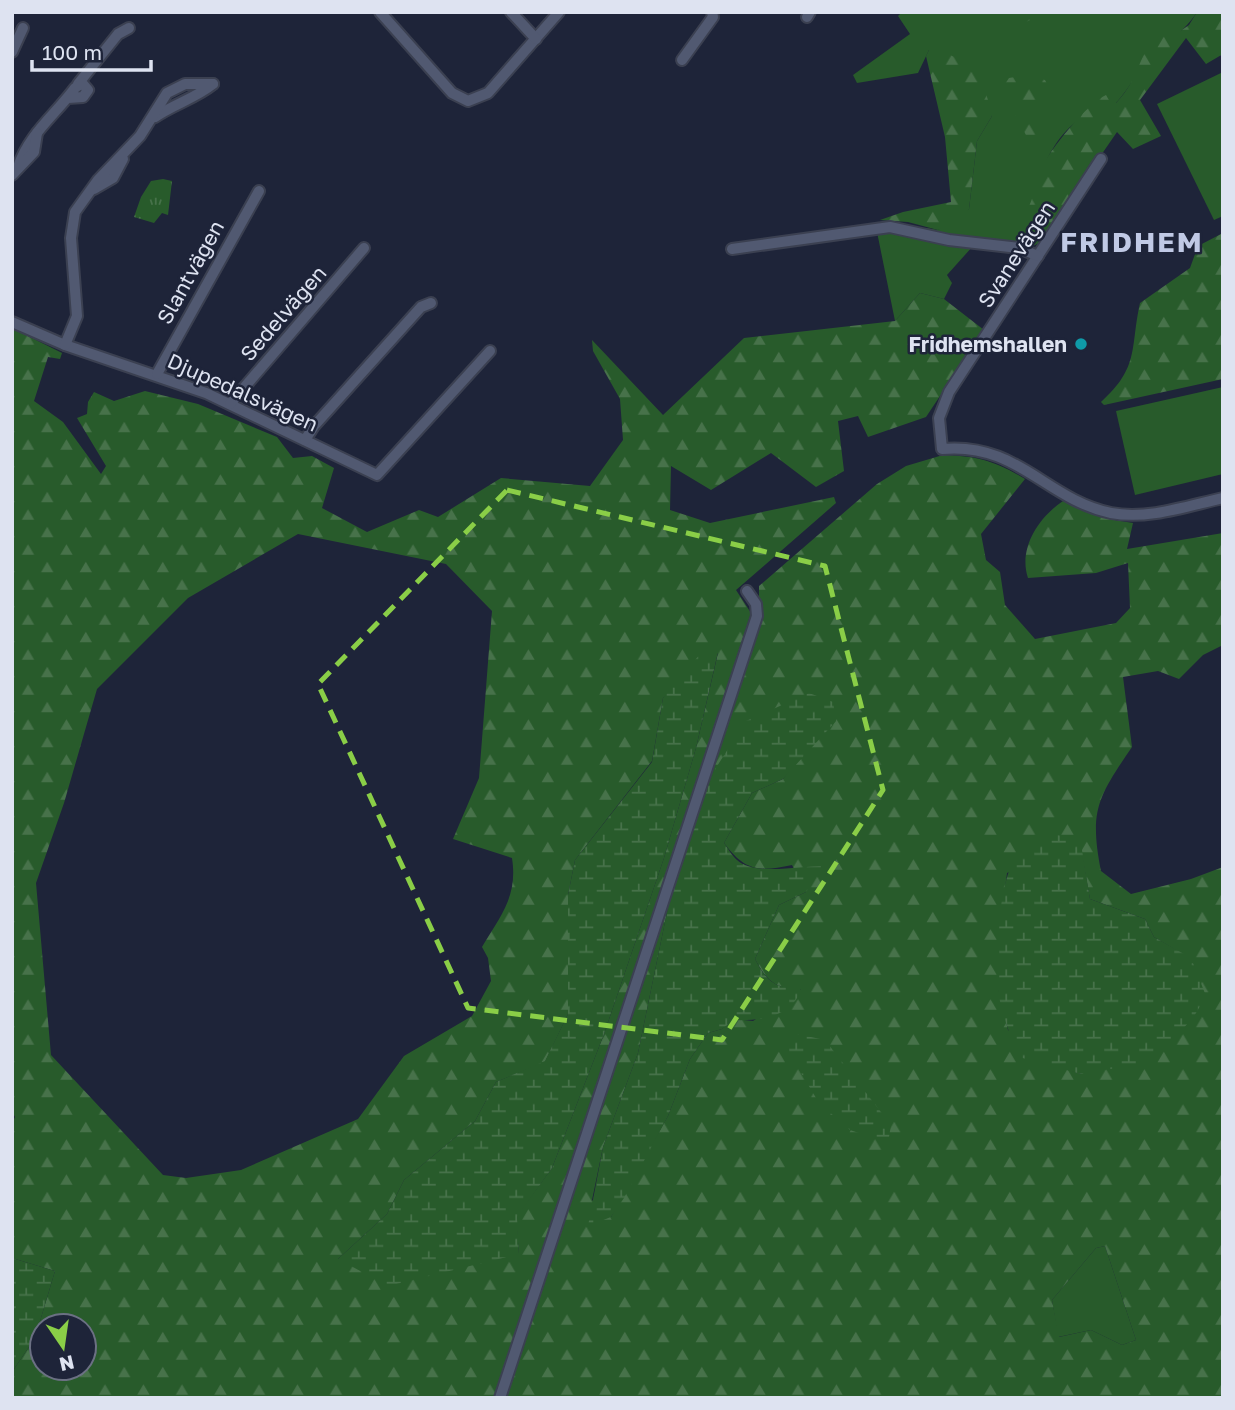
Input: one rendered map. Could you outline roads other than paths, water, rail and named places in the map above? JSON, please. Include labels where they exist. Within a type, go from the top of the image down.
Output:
[{"type":"street","points":[[380,12],[453,93],[468,100],[488,93],[559,12]]},
{"type":"street","points":[[511,12],[536,38]]},
{"type":"street","points":[[681,60],[713,17],[712,12]]},
{"type":"street","points":[[12,52],[23,28]]},
{"type":"street","points":[[15,171],[37,130],[68,98],[87,94],[85,85],[78,84],[118,34],[129,29]]},
{"type":"street","points":[[65,345],[75,301],[73,220],[82,201],[153,119],[161,101],[171,90],[185,84],[213,84],[201,93],[178,101],[153,119]]},
{"type":"street","points":[[171,90],[178,101]]},
{"type":"street","name":"Svanevägen","points":[[1101,159],[941,407],[939,418],[942,449],[975,449],[1006,457],[1087,506],[1109,512],[1139,515],[1223,498]]},
{"type":"street","name":"Slantvägen","points":[[157,374],[259,191]]},
{"type":"street","points":[[732,249],[890,227],[949,240],[1019,248],[1038,256]]},
{"type":"street","name":"Sedelvägen","points":[[230,404],[364,248]]},
{"type":"street","points":[[305,440],[314,426],[421,307],[431,303]]},
{"type":"street","name":"Djupedalsvägen","points":[[12,322],[65,345],[157,374],[230,404],[377,475],[490,351]]},
{"type":"street","points":[[500,1398],[757,616],[756,604],[747,591]]},
{"type":"place","name":"Fridhemshallen","points":[[1081,344]]},
{"type":"district","name":"FRIDHEM","points":[[1132,241]]}]
